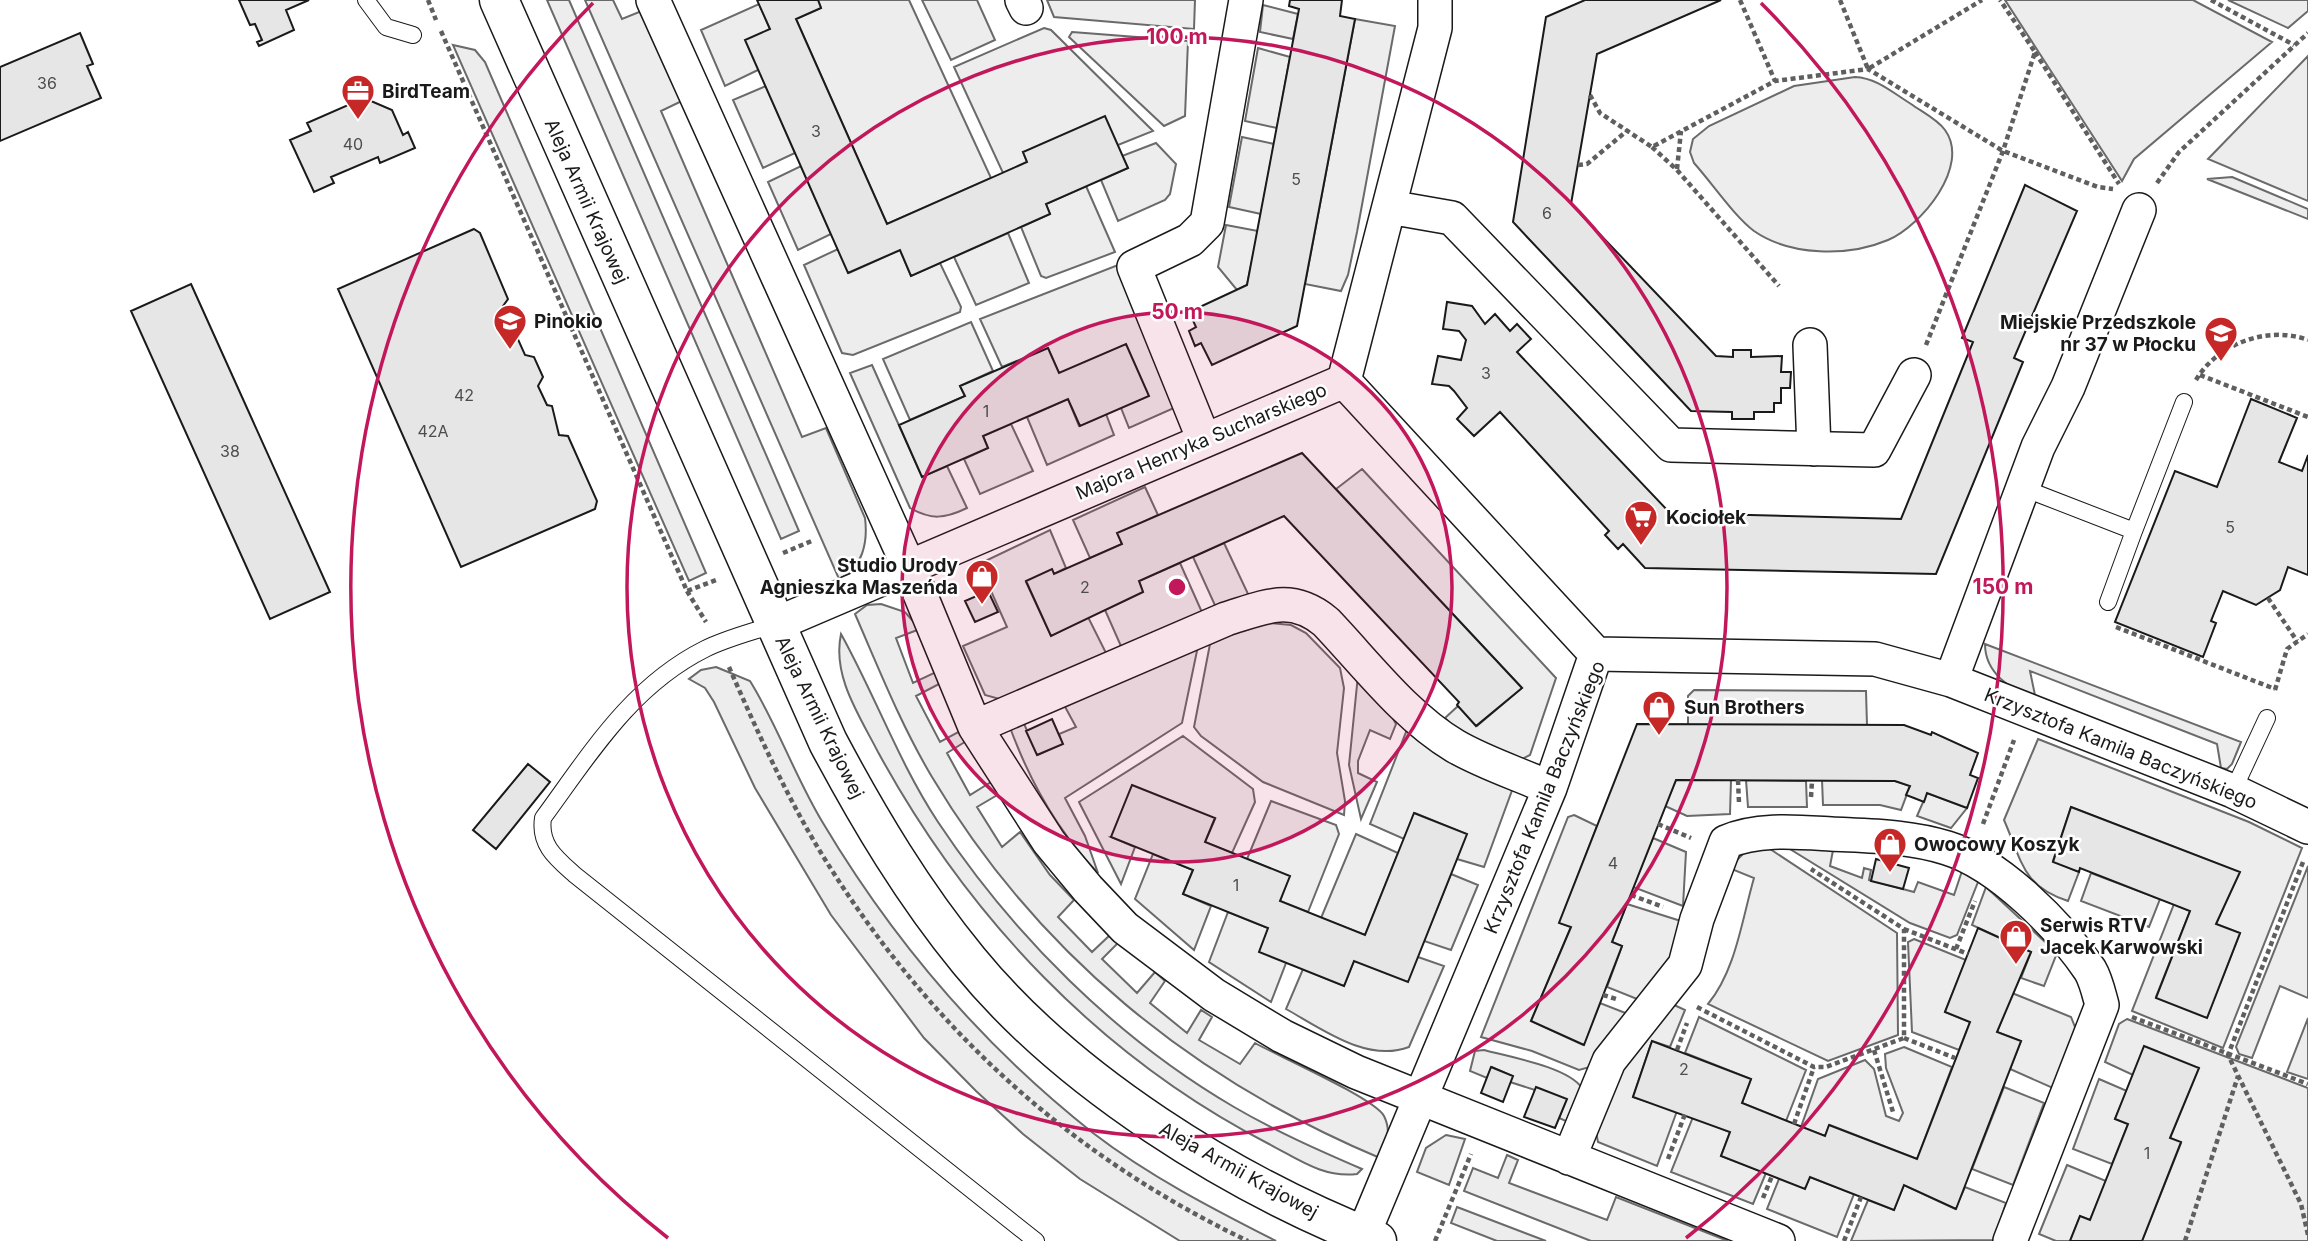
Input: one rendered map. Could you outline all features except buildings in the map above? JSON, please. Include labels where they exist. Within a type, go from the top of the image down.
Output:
[{"type":"street","name":"Aleja Armii Krajowej","points":[[499,0],[828,742],[878,833],[937,920],[989,983],[1045,1037],[1145,1118],[1198,1152],[1280,1197],[1366,1239]]},
{"type":"street","points":[[653,0],[908,565],[975,727],[1049,842],[1125,928],[1214,995],[1282,1036],[1356,1072],[1778,1241]]},
{"type":"street","points":[[1203,440],[1134,267],[1190,240],[1207,223],[1246,0]]},
{"type":"street","name":"Majora Henryka Sucharskiego","points":[[776,624],[813,610],[908,565],[1344,381],[1436,28],[1440,2]]},
{"type":"street","points":[[1389,207],[1452,218],[1671,445],[1874,450],[1913,375]]},
{"type":"street","points":[[1951,680],[2023,488],[2068,387],[2139,210]]},
{"type":"street","points":[[1810,345],[1814,449]]},
{"type":"street","points":[[1344,381],[1596,654]]},
{"type":"street","points":[[975,727],[1226,619],[1266,607],[1295,604],[1311,610],[1326,622],[1413,713],[1435,731],[1456,746],[1550,788]]},
{"type":"street","name":"Krzysztofa Kamila Baczyńskiego","points":[[1366,1239],[1550,788],[1596,654],[1875,659],[1951,680],[2234,791],[2308,827]]},
{"type":"street","points":[[1569,1158],[1601,1075],[1685,965],[1721,850],[1726,842],[1757,834],[1899,837],[1940,846],[1988,868],[2056,927],[2092,973],[2102,1005],[2010,1241]]},
{"type":"lane","points":[[366,0],[386,27],[413,35]]},
{"type":"lane","points":[[2108,602],[2184,402]]},
{"type":"lane","points":[[2023,488],[2134,531]]},
{"type":"lane","points":[[776,624],[707,648],[686,660],[622,711],[543,818],[545,843],[553,855],[575,875],[1036,1241]]},
{"type":"lane","points":[[2234,791],[2267,718]]},
{"type":"path","points":[[428,0],[687,591],[814,540]]},
{"type":"path","points":[[1740,0],[1776,81]]},
{"type":"path","points":[[1840,0],[1868,69],[2003,151],[2098,187],[2123,190],[2000,0]]},
{"type":"path","points":[[1652,147],[1776,81],[1868,69],[1982,0]]},
{"type":"path","points":[[2211,0],[2294,45]]},
{"type":"path","points":[[2139,210],[2179,152],[2308,33]]},
{"type":"path","points":[[1913,375],[2003,151],[2035,52]]},
{"type":"path","points":[[1590,95],[1600,113],[1652,147],[1677,170],[1779,286]]},
{"type":"path","points":[[1578,165],[1587,164],[1628,130]]},
{"type":"path","points":[[1677,170],[1681,131]]},
{"type":"path","points":[[2184,402],[2210,360],[2230,346],[2277,335],[2308,340]]},
{"type":"path","points":[[2200,374],[2308,417]]},
{"type":"path","points":[[2268,598],[2297,641]]},
{"type":"path","points":[[2108,602],[2100,621],[2275,689]]},
{"type":"path","points":[[2267,718],[2287,649],[2308,634]]},
{"type":"path","points":[[1970,858],[2025,709]]},
{"type":"path","points":[[1757,834],[1904,929],[1968,954]]},
{"type":"path","points":[[2303,860],[2228,1055],[2301,1204],[2308,1235]]},
{"type":"path","points":[[1956,949],[1974,902]]},
{"type":"path","points":[[1904,929],[1905,1038]]},
{"type":"path","points":[[1665,991],[1814,1067],[1826,1067],[1905,1038],[1955,1058]]},
{"type":"path","points":[[2102,1005],[2308,1084]]},
{"type":"path","points":[[1676,1050],[1688,1023]]},
{"type":"path","points":[[1874,1050],[1893,1112]]},
{"type":"path","points":[[1794,1124],[1814,1067]]},
{"type":"path","points":[[2185,1241],[2238,1076]]},
{"type":"path","points":[[1655,1192],[1685,1114]]},
{"type":"path","points":[[1434,1241],[1483,1124]]},
{"type":"path","points":[[1844,1241],[1861,1197]]},
{"type":"shaded area","points":[[547,0],[569,0],[799,531],[781,539]]},
{"type":"shaded area","points":[[585,0],[613,0],[622,19],[644,10],[686,99],[661,111],[802,437],[826,428],[865,518],[866,536],[859,561],[839,579]]},
{"type":"shaded area","points":[[818,0],[909,0],[991,178],[887,224],[796,19],[821,8]]},
{"type":"shaded area","points":[[922,0],[977,0],[995,40],[951,60]]},
{"type":"shaded area","points":[[1047,0],[1195,0],[1194,29],[1054,17]]},
{"type":"shaded area","points":[[2005,0],[2193,0],[2272,42],[2134,159],[2122,181]]},
{"type":"shaded area","points":[[2228,0],[2308,0],[2308,11],[2288,28]]},
{"type":"shaded area","points":[[759,4],[770,29],[758,70],[725,86],[701,30]]},
{"type":"shaded area","points":[[1263,5],[1298,14],[1293,39],[1260,32]]},
{"type":"shaded area","points":[[1355,19],[1395,26],[1357,232],[1348,275],[1341,291],[1305,284]]},
{"type":"shaded area","points":[[1044,28],[1051,30],[1153,131],[1118,145],[1023,152],[1027,162],[1003,173],[954,67]]},
{"type":"shaded area","points":[[1072,32],[1188,41],[1185,116],[1164,126],[1069,37]]},
{"type":"shaded area","points":[[453,45],[475,50],[485,62],[706,573],[689,581]]},
{"type":"shaded area","points":[[1258,48],[1290,57],[1277,128],[1245,121]]},
{"type":"shaded area","points":[[2308,56],[2308,201],[2208,159]]},
{"type":"shaded area","points":[[1855,77],[1884,87],[1934,119],[1945,130],[1951,144],[1952,160],[1939,193],[1927,209],[1901,233],[1872,246],[1838,251],[1802,249],[1768,239],[1754,231],[1694,163],[1690,152],[1693,139],[1709,126],[1794,86]]},
{"type":"shaded area","points":[[766,86],[795,153],[763,168],[733,100]]},
{"type":"shaded area","points":[[1242,137],[1274,144],[1261,214],[1229,207]]},
{"type":"shaded area","points":[[1156,143],[1176,164],[1170,194],[1165,200],[1118,221],[1101,180],[1128,168],[1122,156]]},
{"type":"shaded area","points":[[801,166],[831,234],[798,250],[768,182]]},
{"type":"shaded area","points":[[2232,177],[2308,209],[2308,219],[2207,179]]},
{"type":"shaded area","points":[[1086,186],[1115,252],[1046,278],[1041,276],[1021,227],[1050,214],[1046,204]]},
{"type":"shaded area","points":[[1226,225],[1258,231],[1247,285],[1237,290],[1218,267]]},
{"type":"shaded area","points":[[1008,233],[1029,283],[976,305],[954,257]]},
{"type":"shaded area","points":[[838,249],[849,273],[900,250],[911,276],[940,263],[961,307],[960,312],[853,355],[842,353],[804,265]]},
{"type":"shaded area","points":[[1118,265],[1174,408],[1129,428],[1121,408],[1059,373],[1048,348],[1002,367],[980,319]]},
{"type":"shaded area","points":[[971,322],[993,371],[960,386],[965,396],[910,420],[883,359]]},
{"type":"shaded area","points":[[872,365],[922,477],[947,466],[967,508],[938,517],[910,508],[850,373]]},
{"type":"shaded area","points":[[1068,399],[1079,426],[1106,414],[1114,435],[1047,465],[1027,417]]},
{"type":"shaded area","points":[[1011,424],[1033,471],[980,494],[964,459],[988,448],[983,436]]},
{"type":"shaded area","points":[[1362,469],[1556,678],[1530,755],[1522,759],[1458,732],[1445,718],[1458,706],[1477,726],[1522,688],[1336,489]]},
{"type":"shaded area","points":[[1145,487],[1158,515],[1118,534],[1122,544],[1090,558],[1073,520]]},
{"type":"shaded area","points":[[1050,530],[1066,568],[1054,574],[1052,570],[1026,582],[1051,636],[1088,617],[1109,659],[1010,702],[985,695],[963,646],[1007,627],[979,564]]},
{"type":"shaded area","points":[[1224,543],[1249,596],[1218,612],[1193,557]]},
{"type":"shaded area","points":[[1180,563],[1205,619],[1124,653],[1105,610],[1143,592],[1139,581]]},
{"type":"shaded area","points":[[881,604],[905,612],[920,629],[896,638],[913,683],[936,672],[941,683],[916,696],[940,742],[962,730],[968,740],[947,753],[970,795],[991,782],[999,794],[977,807],[1002,847],[1020,832],[1050,875],[1074,900],[1058,917],[1092,952],[1111,934],[1118,943],[1102,959],[1137,993],[1155,972],[1165,981],[1150,1003],[1187,1033],[1201,1010],[1212,1017],[1199,1040],[1240,1064],[1255,1043],[1345,1088],[1377,1108],[1388,1127],[1380,1158],[1311,1126],[1245,1090],[1183,1049],[1125,1004],[1070,954],[1020,900],[974,841],[932,777],[900,717],[855,614],[867,605]]},
{"type":"shaded area","points":[[1260,622],[1291,625],[1306,633],[1340,668],[1344,688],[1337,753],[1345,801],[1344,815],[1263,782],[1201,736],[1194,727],[1210,644]]},
{"type":"shaded area","points":[[841,634],[899,753],[938,822],[967,864],[1034,944],[1108,1016],[1190,1080],[1265,1124],[1362,1169],[1357,1174],[1333,1173],[1311,1166],[1207,1109],[1149,1069],[1095,1025],[1044,977],[997,926],[953,871],[914,813],[878,752],[849,695],[840,665]]},
{"type":"shaded area","points":[[1985,644],[2241,742],[2232,764],[2227,769],[2221,768],[2217,744],[2030,671],[2036,700],[2027,696],[1995,672],[1989,664]]},
{"type":"shaded area","points":[[1198,646],[1182,723],[1065,798],[1085,836],[1098,873],[1056,821],[1034,783],[1008,722],[1021,717],[1038,755],[1062,744],[1059,734],[1076,727],[1063,703]]},
{"type":"shaded area","points":[[716,667],[750,681],[813,806],[851,867],[911,951],[978,1028],[1053,1100],[1114,1149],[1182,1191],[1276,1241],[1180,1241],[1080,1179],[1023,1134],[924,1038],[831,915],[755,788],[714,702],[705,688],[689,679],[701,670]]},
{"type":"shaded area","points":[[1358,675],[1385,704],[1396,724],[1390,739],[1370,730],[1358,761],[1358,773],[1377,782],[1361,819],[1349,765]]},
{"type":"shaded area","points":[[1694,690],[1866,691],[1867,725],[1688,725],[1688,696]]},
{"type":"shaded area","points":[[1408,727],[1514,785],[1484,867],[1457,859],[1466,834],[1415,813],[1404,839],[1370,824]]},
{"type":"shaded area","points":[[1183,736],[1253,789],[1255,802],[1232,853],[1205,842],[1215,819],[1111,837],[1135,847],[1121,884],[1079,802]]},
{"type":"shaded area","points":[[2038,739],[2249,822],[2302,848],[2223,1048],[2132,1011],[2174,904],[2190,911],[2156,997],[2207,1017],[2240,933],[2216,924],[2239,872],[2071,807],[2053,861],[2079,872],[2068,901],[2041,888],[2025,870],[2004,820]]},
{"type":"shaded area","points":[[1676,780],[1731,780],[1730,814],[1687,816],[1665,806]]},
{"type":"shaded area","points":[[1746,780],[1806,781],[1807,807],[1748,807]]},
{"type":"shaded area","points":[[1822,780],[1895,781],[1910,786],[1901,810],[1880,805],[1823,805]]},
{"type":"shaded area","points":[[1927,793],[1967,808],[1951,828],[1917,816]]},
{"type":"shaded area","points":[[1271,801],[1336,825],[1339,834],[1308,912],[1280,901],[1289,876],[1247,859]]},
{"type":"shaded area","points":[[1574,815],[1597,826],[1560,923],[1571,927],[1531,1021],[1583,1045],[1600,1003],[1628,1014],[1590,1067],[1579,1070],[1532,1051],[1481,1037],[1568,817]]},
{"type":"shaded area","points":[[1356,834],[1398,853],[1365,935],[1321,918]]},
{"type":"shaded area","points":[[1653,838],[1686,852],[1683,906],[1633,887]]},
{"type":"shaded area","points":[[1764,845],[1897,933],[1898,1035],[1828,1061],[1708,1004],[1718,991],[1732,960],[1754,878],[1729,868],[1747,850]]},
{"type":"shaded area","points":[[1834,845],[1830,866],[1862,878],[1864,868],[1871,870],[1869,880],[1914,892],[1918,882],[1954,895],[1963,868],[1978,882],[1957,935],[1950,938],[1910,923],[1785,846]]},
{"type":"shaded area","points":[[1153,854],[1193,870],[1183,894],[1211,906],[1194,950],[1135,899]]},
{"type":"shaded area","points":[[2308,866],[2308,998],[2280,986],[2252,1058],[2239,1054],[2236,1047]]},
{"type":"shaded area","points":[[2091,873],[2160,899],[2149,927],[2081,901]]},
{"type":"shaded area","points":[[1451,874],[1478,885],[1451,950],[1424,941]]},
{"type":"shaded area","points":[[1986,887],[2057,953],[2044,986],[2021,978],[2031,952],[1972,925]]},
{"type":"shaded area","points":[[1627,904],[1684,922],[1680,945],[1642,1001],[1607,987],[1622,946],[1612,942]]},
{"type":"shaded area","points":[[1228,912],[1268,928],[1286,963],[1271,1002],[1209,962]]},
{"type":"shaded area","points":[[1914,939],[1966,960],[1945,1012],[1970,1022],[1959,1050],[1912,1032],[1908,942]]},
{"type":"shaded area","points":[[1418,957],[1444,966],[1409,1047],[1377,1051],[1361,1047],[1345,1042],[1286,1009],[1303,969],[1344,986],[1354,961]]},
{"type":"shaded area","points":[[2012,993],[2071,1017],[2077,1032],[2055,1089],[2010,1069],[2021,1041],[1997,1032]]},
{"type":"shaded area","points":[[1672,1004],[1685,1010],[1670,1047],[1652,1041],[1633,1097],[1677,1111],[1657,1166],[1598,1142],[1597,1126],[1602,1108],[1623,1069]]},
{"type":"shaded area","points":[[1699,1017],[1806,1070],[1786,1121],[1742,1103],[1751,1079],[1685,1053]]},
{"type":"shaded area","points":[[2308,1018],[2308,1079],[2287,1072]]},
{"type":"shaded area","points":[[2127,1019],[2308,1088],[2308,1241],[2142,1241],[2181,1143],[2170,1138],[2198,1068],[2133,1075],[2105,1062],[2119,1024]]},
{"type":"shaded area","points":[[1904,1047],[1952,1067],[1917,1159],[1830,1125],[1825,1136],[1801,1127],[1818,1079],[1865,1060],[1874,1069],[1886,1116],[1899,1121],[1903,1113],[1886,1068],[1885,1054]]},
{"type":"shaded area","points":[[1484,1050],[1538,1064],[1575,1081],[1582,1088],[1568,1122],[1559,1118],[1566,1100],[1510,1082],[1512,1076],[1492,1067],[1487,1078],[1470,1071],[1475,1051]]},
{"type":"shaded area","points":[[2099,1079],[2127,1091],[2115,1119],[2128,1124],[2112,1164],[2073,1149]]},
{"type":"shaded area","points":[[2004,1087],[2044,1103],[2013,1185],[1972,1169]]},
{"type":"shaded area","points":[[1693,1117],[1730,1132],[1721,1156],[1766,1173],[1753,1204],[1671,1172]]},
{"type":"shaded area","points":[[1446,1135],[1465,1139],[1449,1185],[1417,1172],[1426,1148]]},
{"type":"shaded area","points":[[1507,1155],[1518,1160],[1509,1183],[1607,1220],[1616,1197],[1728,1241],[1591,1241],[1464,1191],[1473,1168],[1498,1178]]},
{"type":"shaded area","points":[[2067,1165],[2106,1181],[2090,1220],[2080,1216],[2070,1241],[2056,1241],[2039,1234]]},
{"type":"shaded area","points":[[1810,1177],[1854,1194],[1837,1237],[1767,1209],[1779,1179]]},
{"type":"shaded area","points":[[1904,1185],[1955,1209],[1965,1187],[2006,1203],[1994,1240],[1851,1241],[1868,1200],[1894,1210]]},
{"type":"shaded area","points":[[1457,1207],[1546,1241],[1497,1241],[1451,1223]]},
{"type":"place","name":"BirdTeam","points":[[358,121]]},
{"type":"place","name":"Pinokio","points":[[510,351]]},
{"type":"place","name":"Miejskie Przedszkole nr 37 w Płocku","points":[[2221,363]]},
{"type":"place","name":"Kociołek","points":[[1641,547]]},
{"type":"place","name":"Studio Urody Agnieszka Maszeńda","points":[[982,606]]},
{"type":"place","name":"Sun Brothers","points":[[1659,737]]},
{"type":"place","name":"Owocowy Koszyk","points":[[1890,874]]},
{"type":"place","name":"Serwis RTV Jacek Karwowski","points":[[2016,966]]}]
